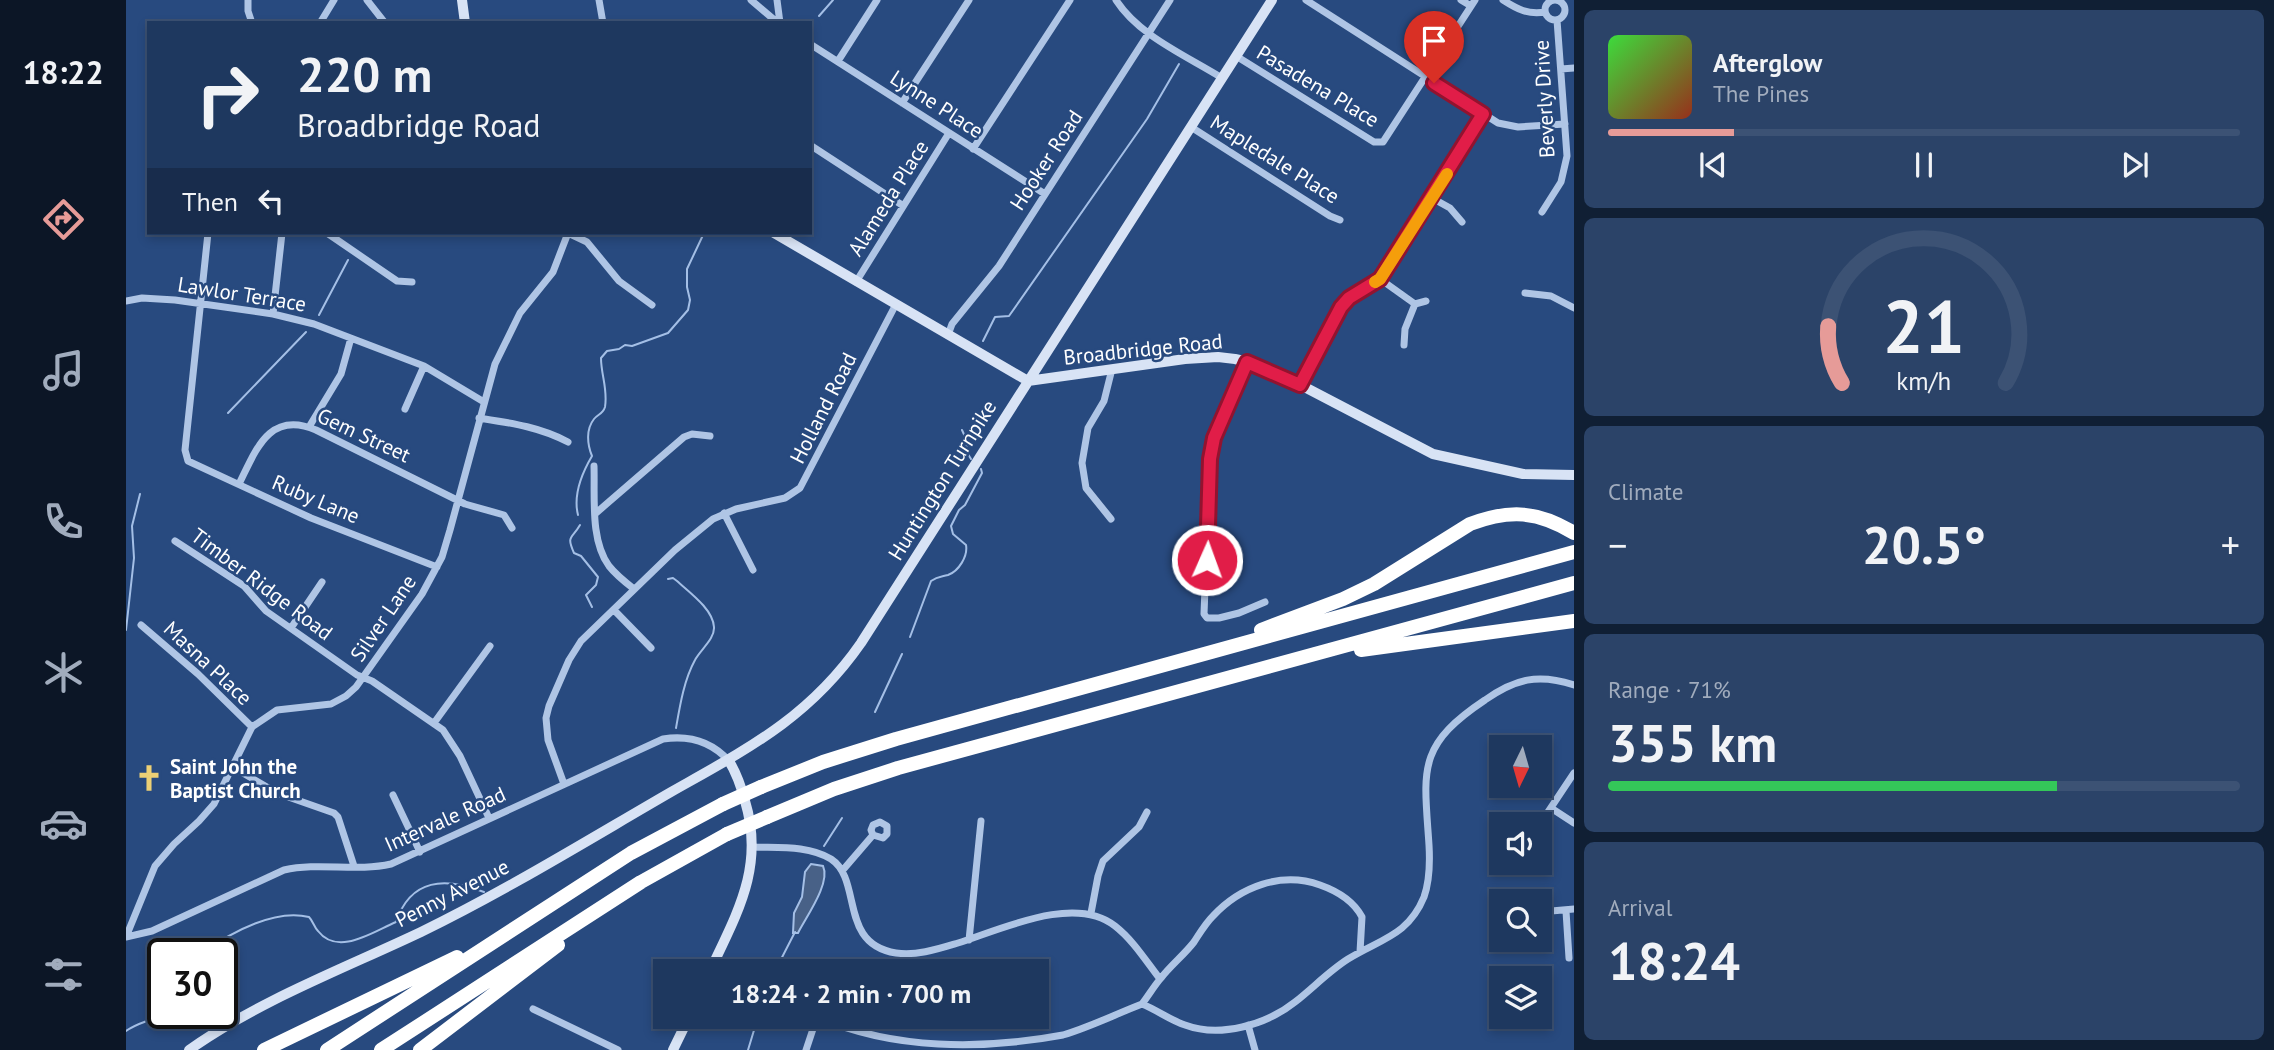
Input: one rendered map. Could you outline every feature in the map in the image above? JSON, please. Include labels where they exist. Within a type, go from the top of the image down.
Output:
[{"type":"highway","points":[[1115,678],[1161,660],[1270,627],[1343,599],[1374,584],[1470,524],[1486,518],[1509,514],[1536,516],[1558,523],[1574,533]]},
{"type":"highway","points":[[327,1050],[631,852],[723,804],[823,762],[896,739],[1574,552]]},
{"type":"highway","points":[[381,1050],[641,882],[727,834],[813,797],[898,768],[1574,583]]},
{"type":"highway","points":[[1212,682],[1339,653],[1574,621]]},
{"type":"highway","points":[[422,1048],[641,882]]},
{"type":"highway","points":[[264,1050],[527,922]]},
{"type":"main road","points":[[462,0],[465,21]]},
{"type":"main road","name":"Huntington Turnpike","points":[[729,761],[798,713],[842,668],[861,643],[1272,0]]},
{"type":"main road","points":[[777,235],[895,306],[1028,381]]},
{"type":"main road","name":"Broadbridge Road","points":[[1028,381],[1204,357],[1227,358],[1247,362],[1300,385],[1433,454],[1530,475],[1574,475]]},
{"type":"main road","points":[[716,959],[747,889],[753,847],[748,810],[739,779],[729,761]]},
{"type":"main road","name":"Penny Avenue","points":[[190,1050],[297,989],[482,901],[729,761]]},
{"type":"main road","points":[[673,1050],[683,1029]]},
{"type":"street","points":[[248,0],[251,21]]},
{"type":"street","points":[[321,21],[334,0]]},
{"type":"street","points":[[367,0],[383,21]]},
{"type":"street","points":[[599,0],[603,21]]},
{"type":"street","points":[[751,0],[777,21]]},
{"type":"street","points":[[777,0],[779,21]]},
{"type":"street","points":[[838,61],[877,0]]},
{"type":"street","points":[[902,103],[969,0]]},
{"type":"street","points":[[973,149],[1070,0]]},
{"type":"street","points":[[1116,0],[1124,12],[1149,33],[1222,78]]},
{"type":"street","name":"Hooker Road","points":[[948,335],[952,324],[999,266],[1170,0]]},
{"type":"street","points":[[1306,0],[1483,114],[1508,127],[1565,124]]},
{"type":"street","points":[[1426,77],[1473,3],[1461,0]]},
{"type":"street","name":"Beverly Drive","points":[[1503,0],[1521,11],[1534,14],[1545,12]]},
{"type":"street","name":"Beverly Drive","points":[[1550,2],[1560,2],[1564,7],[1564,14],[1557,20],[1548,18],[1545,12],[1550,2]]},
{"type":"street","name":"Beverly Drive","points":[[1542,212],[1564,173],[1568,148],[1557,20]]},
{"type":"street","name":"Lynne Place","points":[[812,45],[1045,194]]},
{"type":"street","name":"Pasadena Place","points":[[1236,57],[1374,142],[1383,142],[1426,77]]},
{"type":"street","points":[[1561,69],[1574,68]]},
{"type":"street","points":[[1300,385],[1341,307],[1349,298],[1380,279],[1483,114]]},
{"type":"street","name":"Mapledale Place","points":[[1191,127],[1340,220]]},
{"type":"street","name":"Alameda Place","points":[[856,282],[949,133]]},
{"type":"street","points":[[812,146],[902,205]]},
{"type":"street","points":[[1432,198],[1450,208],[1462,222]]},
{"type":"street","points":[[200,304],[208,235]]},
{"type":"street","points":[[273,314],[282,235]]},
{"type":"street","points":[[330,235],[397,281],[412,282]]},
{"type":"street","name":"Silver Lane","points":[[251,727],[277,710],[323,706],[339,701],[363,678],[422,594],[437,567],[450,530],[495,364],[509,331],[553,272],[567,235]]},
{"type":"street","points":[[572,235],[587,242],[619,281],[652,305]]},
{"type":"street","points":[[1380,279],[1415,304]]},
{"type":"street","points":[[1525,293],[1551,296],[1574,308]]},
{"type":"street","name":"Lawlor Terrace","points":[[126,302],[150,299],[200,304],[273,314],[314,324],[424,366],[484,402]]},
{"type":"street","points":[[1415,304],[1426,301]]},
{"type":"street","name":"Ruby Lane","points":[[200,304],[186,457],[192,464],[311,518],[437,567]]},
{"type":"street","points":[[1405,345],[1405,329],[1415,304]]},
{"type":"street","name":"Holland Road","points":[[564,784],[546,732],[549,706],[575,650],[634,589],[706,524],[724,513],[785,498],[800,488],[895,306]]},
{"type":"street","points":[[309,427],[341,374],[351,338]]},
{"type":"street","points":[[1247,362],[1218,428],[1210,459],[1204,614],[1207,618],[1219,618],[1265,602]]},
{"type":"street","points":[[405,409],[424,366]]},
{"type":"street","points":[[1111,519],[1086,488],[1082,463],[1088,428],[1104,401],[1112,369]]},
{"type":"street","points":[[479,418],[524,425],[568,442]]},
{"type":"street","name":"Gem Street","points":[[239,484],[264,437],[294,425],[309,427],[466,504],[504,515],[512,528]]},
{"type":"street","points":[[596,513],[684,437],[692,434],[710,436]]},
{"type":"street","points":[[594,466],[598,537],[608,564],[634,589]]},
{"type":"street","points":[[724,513],[753,570]]},
{"type":"street","name":"Timber Ridge Road","points":[[175,541],[244,586],[262,608],[443,730],[460,756],[489,818]]},
{"type":"street","points":[[291,628],[322,582]]},
{"type":"street","points":[[614,610],[651,648]]},
{"type":"street","name":"Masna Place","points":[[141,625],[198,674],[251,727]]},
{"type":"street","points":[[434,723],[490,646]]},
{"type":"street","points":[[1142,1004],[1194,1028],[1219,1030],[1248,1025],[1284,1010],[1334,969],[1404,928],[1416,913],[1425,894],[1430,869],[1425,774],[1429,756],[1445,732],[1464,713],[1513,684],[1539,677],[1574,685]]},
{"type":"street","points":[[126,937],[155,866],[206,814],[232,769],[251,727]]},
{"type":"street","name":"Intervale Road","points":[[126,937],[152,931],[284,870],[306,866],[384,865],[420,852],[639,748],[673,738],[706,743],[721,752],[729,761]]},
{"type":"street","points":[[232,769],[277,793],[334,813],[338,817],[354,866]]},
{"type":"street","points":[[1548,812],[1574,773]]},
{"type":"street","points":[[393,795],[420,852]]},
{"type":"street","points":[[1550,808],[1574,822]]},
{"type":"street","points":[[1091,913],[1097,876],[1104,861],[1139,827],[1147,813]]},
{"type":"street","points":[[969,940],[981,821]]},
{"type":"street","points":[[842,871],[873,835]]},
{"type":"street","points":[[753,847],[803,849],[830,858],[842,871],[854,914],[865,937],[888,951],[910,955],[1058,913],[1091,913],[1116,926],[1160,979]]},
{"type":"street","points":[[845,1029],[889,1043],[953,1050],[996,1048],[1048,1040],[1142,1004],[1224,905],[1252,886],[1267,882],[1292,880],[1316,883],[1349,900],[1362,916],[1360,952]]},
{"type":"street","points":[[1552,911],[1570,910],[1569,958]]},
{"type":"street","points":[[533,1009],[618,1050]]},
{"type":"street","points":[[1248,1025],[1255,1050]]},
{"type":"street","points":[[806,1050],[814,1029]]},
{"type":"water","points":[[811,864],[823,866],[824,881],[798,933],[793,933],[794,913],[802,897],[805,872]]},
{"type":"waterway","points":[[819,16],[833,0]]},
{"type":"waterway","points":[[983,341],[995,317],[1009,316],[1147,119],[1179,64]]},
{"type":"waterway","points":[[578,515],[579,484],[592,456],[588,442],[590,427],[605,407],[601,358],[607,351],[625,345],[632,346],[668,333],[688,310],[690,300],[687,269],[703,235]]},
{"type":"waterway","points":[[319,315],[348,260]]},
{"type":"waterway","points":[[228,413],[306,332]]},
{"type":"waterway","points":[[962,430],[967,441],[966,451],[971,459]]},
{"type":"waterway","points":[[910,637],[931,581],[952,573],[964,558],[966,545],[953,534],[951,526],[982,473],[981,469]]},
{"type":"waterway","points":[[126,630],[134,558],[132,526],[140,494]]},
{"type":"waterway","points":[[580,525],[570,543],[574,553],[581,556],[598,577],[596,585],[586,595],[592,607]]},
{"type":"waterway","points":[[668,579],[673,578],[700,601],[713,620],[714,627],[712,636],[691,668],[676,728]]},
{"type":"waterway","points":[[875,712],[902,654]]},
{"type":"waterway","points":[[824,846],[842,818]]},
{"type":"waterway","points":[[226,938],[267,919],[295,915],[309,917],[326,938],[346,942],[367,936],[396,922],[402,907],[411,897],[420,889],[431,885],[456,884],[484,892]]},
{"type":"waterway","points":[[781,959],[795,932]]},
{"type":"waterway","points":[[126,1031],[147,1021]]},
{"type":"waterway","points":[[748,1050],[754,1029]]},
{"type":"slow traffic","points":[[1375,282],[1380,279],[1447,174]]},
{"type":"place","name":"Saint John the Baptist Church","points":[[149,778]]},
{"type":"route","points":[[1207,560],[1210,459],[1214,438],[1247,362],[1300,385],[1341,307],[1349,298],[1380,279],[1483,114],[1434,83]]}]
